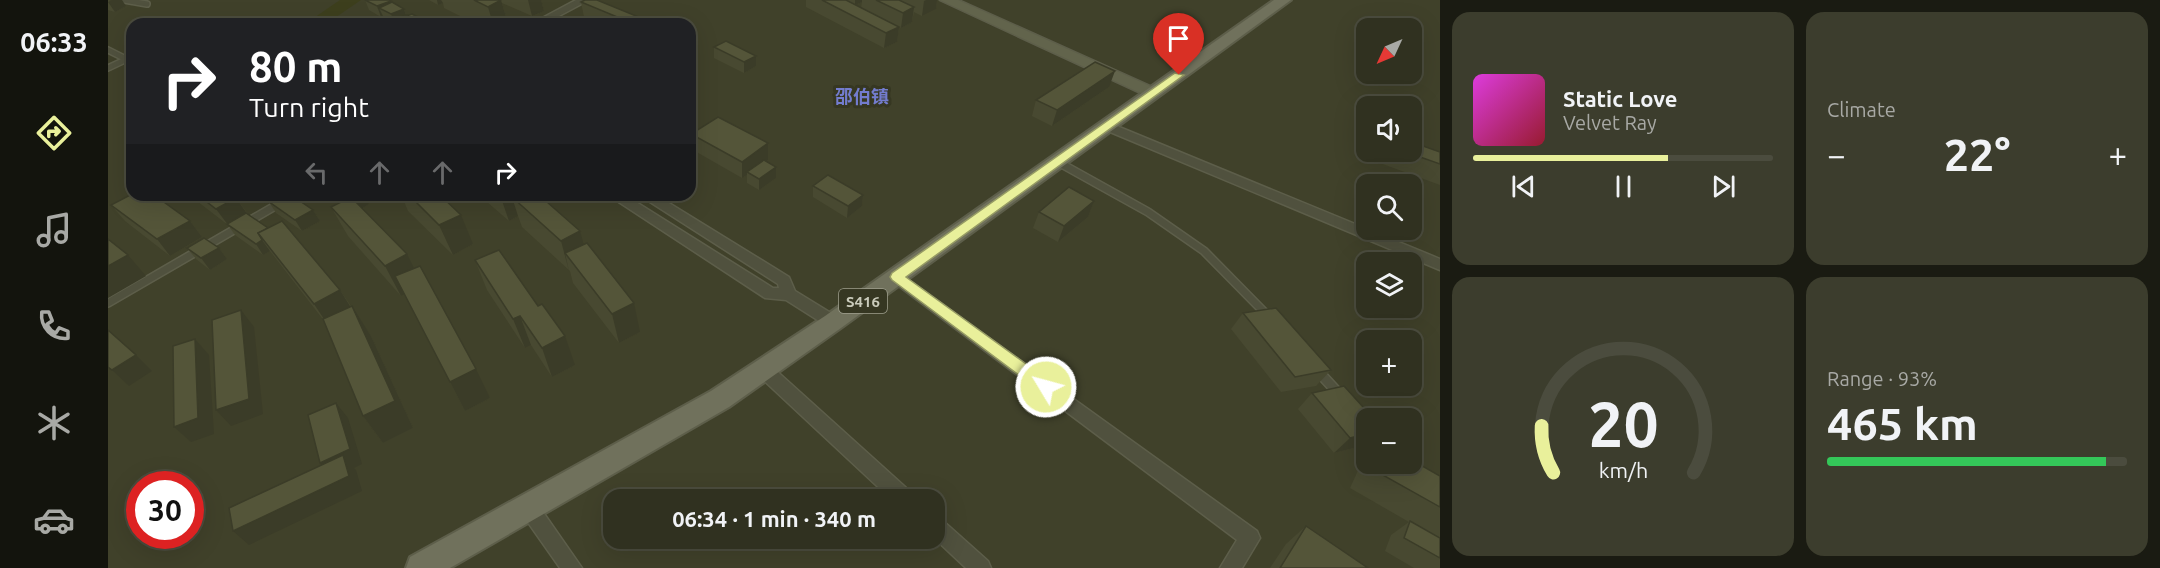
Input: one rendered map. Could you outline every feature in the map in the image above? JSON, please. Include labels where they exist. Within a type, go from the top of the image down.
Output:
[{"type":"main road","points":[[947,0],[1153,93]]},
{"type":"main road","name":"S416","points":[[421,568],[720,399],[897,277],[1284,0]]},
{"type":"street","points":[[548,18],[584,0]]},
{"type":"street","points":[[1107,126],[1440,265]]},
{"type":"street","points":[[624,201],[770,294],[789,294],[833,322]]},
{"type":"street","points":[[656,201],[784,281],[789,294]]},
{"type":"street","points":[[897,277],[1250,538],[1230,568]]},
{"type":"street","points":[[764,370],[894,489]]},
{"type":"street","points":[[529,508],[572,568]]},
{"type":"street","points":[[945,536],[981,568]]},
{"type":"lane","points":[[124,0],[147,4]]},
{"type":"lane","points":[[108,50],[126,59]]},
{"type":"lane","points":[[108,68],[126,62]]},
{"type":"lane","points":[[1058,161],[1148,212],[1203,251],[1275,322]]},
{"type":"lane","points":[[108,303],[284,201]]},
{"type":"lane","points":[[1313,365],[1344,399]]},
{"type":"shaded area","points":[[340,0],[361,0],[335,18],[314,18]]},
{"type":"building","points":[[365,0],[389,0],[391,1],[377,6]]},
{"type":"building","points":[[474,0],[501,0],[488,7]]},
{"type":"building","points":[[597,0],[641,18],[620,18],[581,2]]},
{"type":"building","points":[[822,0],[846,0],[899,27],[886,33]]},
{"type":"building","points":[[876,0],[899,0],[914,7],[903,13]]},
{"type":"building","points":[[392,2],[404,9],[391,14],[379,8]]},
{"type":"building","points":[[412,14],[420,18],[401,18]]},
{"type":"building","points":[[726,41],[756,56],[744,62],[714,47]]},
{"type":"building","points":[[1095,62],[1115,71],[1057,110],[1036,100]]},
{"type":"building","points":[[718,117],[768,143],[742,162],[696,137],[696,131]]},
{"type":"building","points":[[1422,146],[1440,152],[1440,164],[1422,158]]},
{"type":"building","points":[[764,160],[776,167],[759,179],[747,172]]},
{"type":"building","points":[[828,175],[863,195],[848,206],[813,186]]},
{"type":"building","points":[[1069,187],[1094,201],[1064,226],[1039,212]]},
{"type":"building","points":[[126,197],[126,201],[162,201],[190,221],[157,239],[111,205]]},
{"type":"building","points":[[206,201],[231,201],[216,209]]},
{"type":"building","points":[[268,201],[300,201],[313,210],[295,220]]},
{"type":"building","points":[[343,201],[355,201],[407,254],[385,266],[331,207]]},
{"type":"building","points":[[415,201],[446,201],[461,215],[439,225]]},
{"type":"building","points":[[516,201],[546,201],[580,231],[561,241]]},
{"type":"building","points":[[246,213],[268,228],[258,233],[262,240],[256,244],[227,224]]},
{"type":"building","points":[[282,221],[340,290],[314,304],[258,233]]},
{"type":"building","points":[[204,238],[219,248],[201,258],[187,248]]},
{"type":"building","points":[[108,239],[128,255],[108,266]]},
{"type":"building","points":[[587,243],[634,303],[612,314],[565,253]]},
{"type":"building","points":[[499,250],[538,306],[542,304],[565,336],[542,348],[520,316],[513,319],[475,260]]},
{"type":"building","points":[[420,266],[476,369],[450,382],[395,276]]},
{"type":"building","points":[[352,306],[395,401],[363,416],[323,319]]},
{"type":"building","points":[[1276,308],[1331,370],[1295,377],[1243,313]]},
{"type":"building","points":[[241,310],[249,399],[216,410],[212,320]]},
{"type":"building","points":[[108,330],[136,355],[112,370],[108,367]]},
{"type":"building","points":[[195,339],[198,418],[174,427],[173,346]]},
{"type":"building","points":[[1344,386],[1364,408],[1356,408],[1356,436],[1350,438],[1312,393]]},
{"type":"building","points":[[336,403],[350,449],[320,463],[308,415]]},
{"type":"building","points":[[343,455],[349,476],[233,531],[229,508]]},
{"type":"building","points":[[1422,466],[1440,476],[1440,507],[1381,474],[1422,474]]},
{"type":"building","points":[[1410,521],[1440,538],[1440,558],[1404,538]]},
{"type":"building","points":[[1306,526],[1368,568],[1280,568]]},
{"type":"district","name":"邵伯镇","points":[[862,96]]},
{"type":"route","points":[[1046,387],[897,277],[1179,75]]}]
